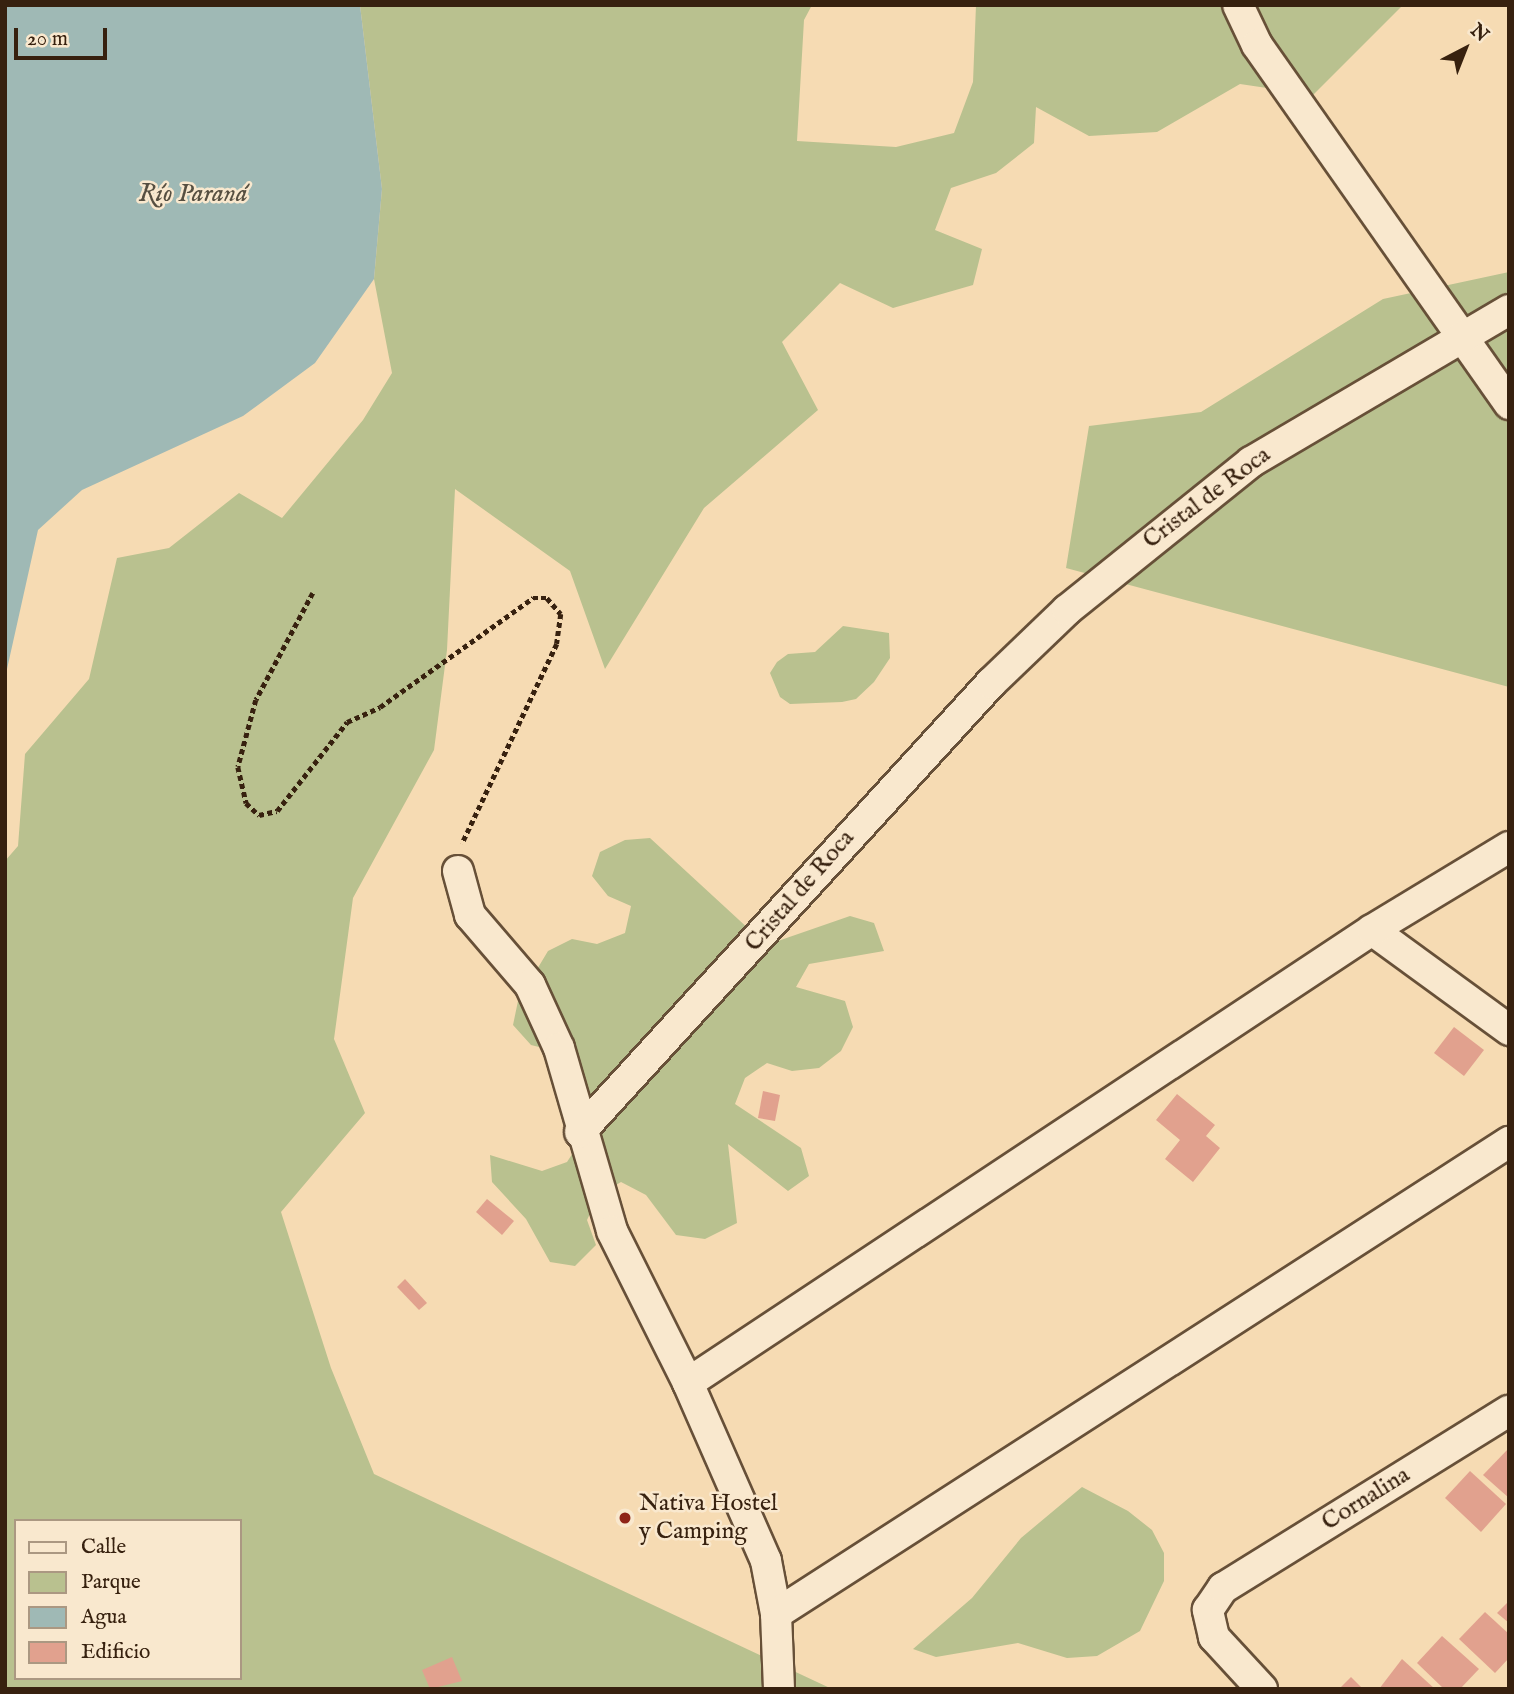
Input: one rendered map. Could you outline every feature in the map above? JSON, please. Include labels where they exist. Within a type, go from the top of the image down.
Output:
[{"type":"street","points":[[1238,5],[1256,45],[1509,404]]},
{"type":"street","name":"Cristal de Roca","points":[[580,1132],[991,682],[1067,610],[1251,462],[1458,335],[1509,310]]},
{"type":"street","points":[[688,1383],[1372,930],[1509,847]]},
{"type":"street","points":[[458,871],[470,915],[530,985],[559,1048],[580,1132],[612,1231],[688,1383],[765,1561],[776,1614],[779,1689]]},
{"type":"street","points":[[1372,930],[1509,1030]]},
{"type":"street","points":[[776,1614],[1509,1142]]},
{"type":"street","name":"Cornalina","points":[[1262,1689],[1214,1637],[1208,1609],[1223,1588],[1509,1411]]},
{"type":"path","points":[[313,593],[256,701],[239,767],[246,803],[259,815],[277,811],[347,722],[380,707],[533,598],[547,598],[561,614],[556,644],[464,831],[458,871]]},
{"type":"green space","points":[[360,5],[812,5],[804,20],[797,141],[896,147],[954,133],[973,82],[976,5],[1403,5],[1313,95],[1240,84],[1157,132],[1089,136],[1036,107],[1034,143],[996,173],[951,188],[935,230],[982,249],[973,285],[893,308],[840,283],[782,342],[818,410],[704,508],[605,669],[570,571],[455,489],[447,650],[434,750],[353,898],[334,1039],[365,1113],[281,1212],[331,1368],[374,1474],[832,1689],[5,1689],[5,861],[18,846],[25,754],[89,679],[117,558],[169,548],[239,493],[282,518],[363,420],[392,373],[374,279],[382,189]]},
{"type":"green space","points":[[1509,272],[1509,687],[1066,568],[1089,426],[1201,412],[1383,299]]},
{"type":"green space","points":[[843,626],[889,633],[890,658],[874,682],[856,699],[842,702],[790,704],[780,697],[770,673],[777,662],[788,654],[815,652]]},
{"type":"green space","points":[[650,838],[751,931],[775,942],[850,916],[874,923],[884,951],[809,964],[796,987],[845,1001],[853,1027],[841,1051],[819,1068],[792,1071],[767,1063],[745,1078],[735,1104],[801,1148],[809,1176],[788,1191],[728,1144],[737,1223],[705,1239],[676,1235],[646,1195],[621,1182],[599,1195],[587,1220],[596,1245],[575,1266],[550,1262],[526,1219],[492,1182],[490,1155],[542,1171],[567,1162],[580,1142],[555,1051],[531,1045],[513,1025],[518,1001],[548,951],[572,939],[597,944],[625,933],[631,906],[608,896],[592,876],[600,852],[625,840]]},
{"type":"green space","points":[[1082,1487],[1128,1511],[1152,1530],[1164,1553],[1164,1581],[1140,1631],[1097,1656],[1067,1658],[1018,1643],[936,1657],[913,1649],[972,1598],[1021,1538]]},
{"type":"water","name":"Río Paraná","points":[[5,5],[360,5],[382,189],[374,279],[315,363],[243,416],[82,490],[38,530],[5,678]]},
{"type":"building","points":[[1454,1027],[1484,1050],[1464,1076],[1434,1053]]},
{"type":"building","points":[[763,1091],[780,1095],[775,1121],[758,1118]]},
{"type":"building","points":[[1177,1094],[1215,1125],[1206,1136],[1220,1148],[1193,1182],[1165,1159],[1180,1140],[1156,1120]]},
{"type":"building","points":[[487,1199],[514,1221],[502,1235],[476,1212]]},
{"type":"building","points":[[405,1279],[427,1303],[419,1310],[397,1287]]},
{"type":"building","points":[[1509,1448],[1509,1498],[1483,1475]]},
{"type":"building","points":[[1470,1471],[1506,1504],[1481,1532],[1445,1498]]},
{"type":"building","points":[[1509,1601],[1509,1623],[1497,1613]]},
{"type":"building","points":[[1485,1612],[1509,1634],[1509,1658],[1495,1673],[1459,1639]]},
{"type":"building","points":[[1442,1636],[1479,1669],[1460,1689],[1444,1689],[1417,1663]]},
{"type":"building","points":[[452,1657],[462,1681],[430,1689],[422,1670]]},
{"type":"building","points":[[1402,1659],[1435,1689],[1379,1689]]},
{"type":"building","points":[[1351,1677],[1363,1689],[1339,1689]]},
{"type":"place","name":"Nativa Hostel y Camping","points":[[625,1518]]}]
